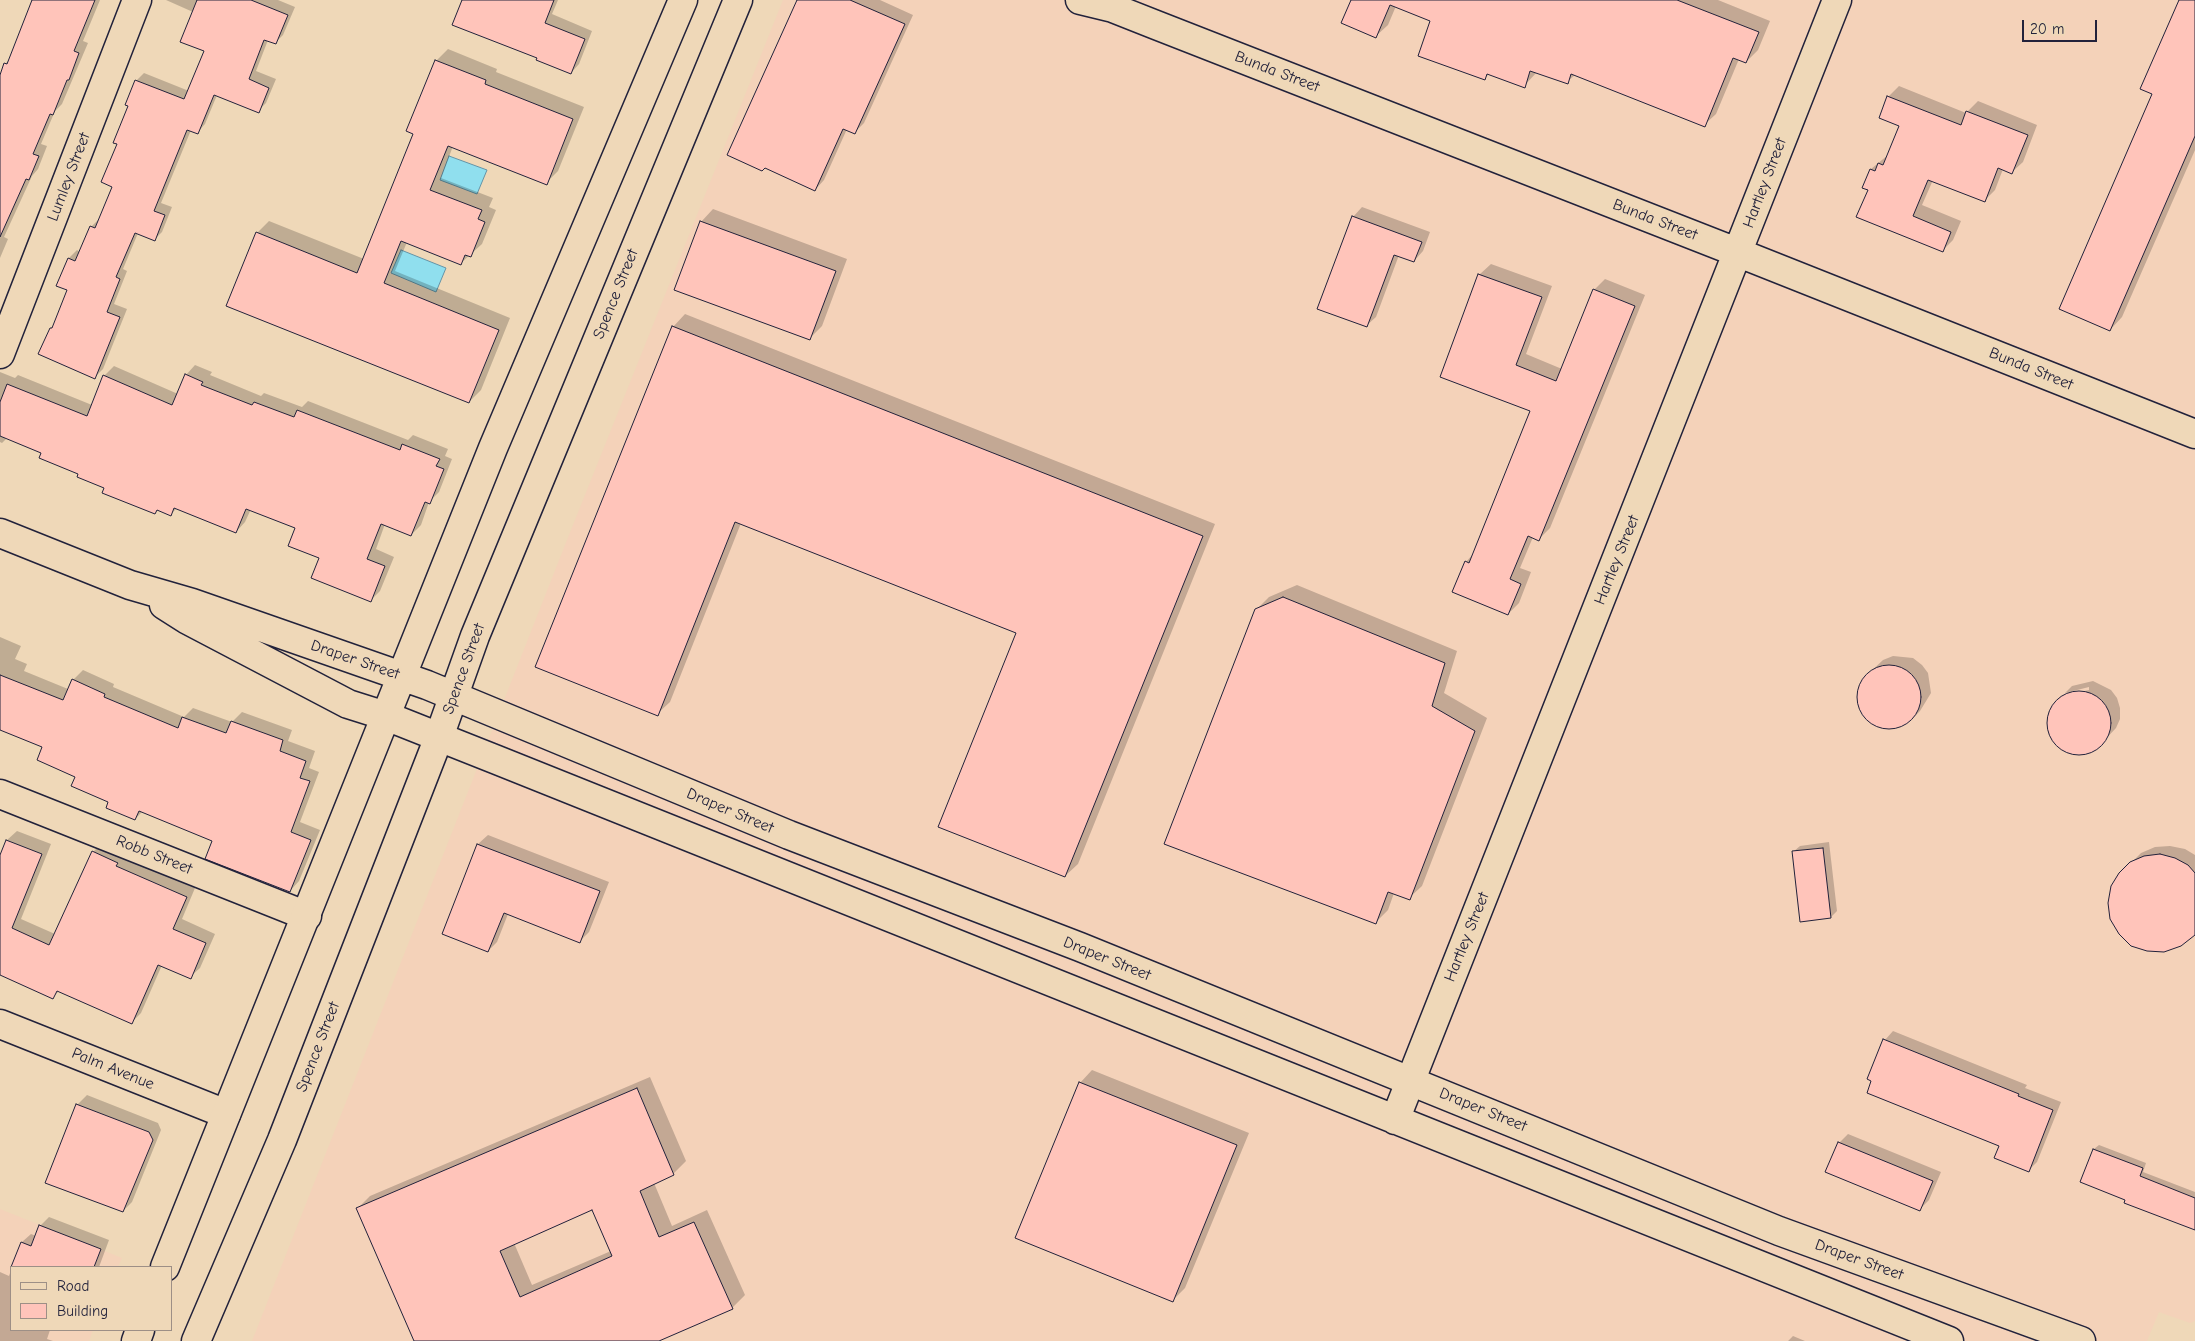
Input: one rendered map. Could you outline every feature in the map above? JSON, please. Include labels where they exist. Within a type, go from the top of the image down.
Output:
[{"type":"street","name":"Lumley Street","points":[[0,354],[137,0]]},
{"type":"street","points":[[165,1266],[493,448],[683,0]]},
{"type":"street","name":"Spence Street","points":[[196,1341],[282,1140],[439,737],[475,636],[738,0]]},
{"type":"street","name":"Bunda Street","points":[[1080,0],[1106,4],[2195,434]]},
{"type":"street","name":"Hartley Street","points":[[1395,1120],[1837,0]]},
{"type":"street","name":"Draper Street","points":[[0,533],[130,584],[192,602],[495,711],[789,835],[1089,951],[1780,1231],[2081,1341]]},
{"type":"street","name":"Draper Street","points":[[130,584],[186,619],[348,704],[386,716],[439,737],[1949,1341]]},
{"type":"street","name":"Robb Street","points":[[0,794],[307,916]]},
{"type":"street","name":"Palm Avenue","points":[[0,1024],[226,1114]]},
{"type":"shaded area","points":[[783,0],[2195,0],[2195,1321],[2190,1323],[2159,1312],[2147,1341],[252,1341],[565,545]]},
{"type":"shaded area","points":[[0,1209],[122,1258],[118,1266],[10,1266],[10,1331],[93,1331],[89,1341],[0,1341]]},
{"type":"water","points":[[449,156],[487,170],[477,194],[440,180]]},
{"type":"water","points":[[401,250],[446,268],[436,292],[391,273]]},
{"type":"building","points":[[32,0],[95,0],[74,51],[79,53],[69,80],[67,80],[53,115],[50,114],[33,154],[39,156],[29,180],[26,179],[0,237],[0,75],[4,63],[7,64]]},
{"type":"building","points":[[197,0],[251,0],[288,15],[276,44],[264,40],[249,79],[269,88],[259,113],[214,95],[198,134],[187,130],[154,211],[165,215],[155,241],[135,233],[116,277],[120,279],[107,312],[120,317],[95,379],[38,354],[50,328],[52,328],[67,290],[56,286],[68,258],[75,261],[90,226],[95,228],[112,187],[101,182],[117,144],[113,143],[128,106],[125,105],[135,80],[184,99],[204,51],[180,42]]},
{"type":"building","points":[[462,0],[554,0],[545,23],[585,39],[571,74],[536,60],[537,58],[452,25]]},
{"type":"building","points":[[797,0],[850,0],[905,24],[855,134],[843,129],[815,191],[765,168],[762,171],[727,155]]},
{"type":"building","points":[[1351,0],[1677,0],[1759,32],[1746,63],[1733,58],[1705,127],[1571,74],[1568,84],[1530,71],[1525,88],[1487,74],[1485,80],[1418,56],[1430,21],[1390,5],[1376,38],[1341,23]]},
{"type":"building","points":[[2179,0],[2195,0],[2195,136],[2110,331],[2059,309],[2152,94],[2140,89]]},
{"type":"building","points":[[435,60],[486,80],[485,84],[573,119],[547,185],[448,146],[430,190],[482,210],[478,219],[485,222],[471,257],[465,255],[461,265],[401,241],[384,283],[499,330],[469,403],[226,306],[256,232],[357,273],[413,134],[406,131]]},
{"type":"building","points":[[1887,96],[1961,125],[1966,111],[2028,135],[2012,174],[1998,168],[1985,202],[1928,180],[1913,216],[1951,232],[1943,252],[1856,217],[1868,190],[1862,188],[1870,169],[1875,171],[1878,163],[1883,165],[1899,126],[1879,118]]},
{"type":"building","points":[[1352,216],[1422,242],[1414,262],[1394,255],[1367,327],[1317,309]]},
{"type":"building","points":[[700,221],[836,271],[810,340],[674,290]]},
{"type":"building","points":[[1478,274],[1542,297],[1516,365],[1556,381],[1593,289],[1635,306],[1539,541],[1528,536],[1510,579],[1521,584],[1508,615],[1452,592],[1465,561],[1469,563],[1530,411],[1440,377]]},
{"type":"building","points":[[672,326],[1203,536],[1065,877],[938,827],[1016,633],[735,522],[658,716],[535,667]]},
{"type":"building","points":[[185,374],[203,382],[201,385],[252,405],[254,402],[294,417],[297,410],[400,450],[402,444],[440,459],[436,466],[444,469],[430,504],[425,502],[411,536],[381,524],[367,559],[385,566],[371,602],[311,578],[319,558],[288,546],[295,528],[246,509],[236,533],[174,508],[171,516],[157,510],[155,514],[102,493],[104,488],[77,477],[78,474],[39,458],[41,453],[0,436],[0,402],[7,384],[87,416],[103,375],[172,405]]},
{"type":"building","points":[[1283,597],[1445,663],[1432,706],[1475,731],[1410,900],[1388,892],[1376,924],[1164,844],[1255,609]]},
{"type":"building","points":[[1883,665],[1895,665],[1912,674],[1919,685],[1921,697],[1919,709],[1912,720],[1895,729],[1883,729],[1871,724],[1862,715],[1857,703],[1857,691],[1862,679],[1871,670]]},
{"type":"building","points":[[0,675],[63,700],[72,679],[105,694],[104,697],[178,728],[182,717],[226,733],[231,721],[283,740],[280,751],[306,761],[300,778],[310,781],[291,832],[311,840],[290,892],[205,859],[212,841],[139,811],[135,820],[106,808],[108,802],[71,786],[75,777],[37,760],[42,747],[0,730]]},
{"type":"building","points":[[2073,691],[2085,691],[2102,700],[2109,711],[2111,723],[2109,735],[2102,746],[2085,755],[2073,755],[2061,750],[2052,741],[2047,729],[2047,717],[2052,705],[2061,696]]},
{"type":"building","points":[[6,840],[42,854],[12,928],[49,945],[92,851],[118,863],[116,866],[187,897],[173,929],[206,943],[191,979],[158,965],[132,1024],[57,991],[53,999],[0,975],[0,855]]},
{"type":"building","points":[[477,844],[600,891],[580,943],[504,913],[488,952],[442,934]]},
{"type":"building","points":[[1823,848],[1831,918],[1800,922],[1792,851]]},
{"type":"building","points":[[2160,854],[2175,858],[2188,865],[2195,873],[2195,935],[2181,946],[2164,952],[2147,951],[2131,946],[2119,934],[2110,919],[2108,903],[2111,886],[2119,873],[2130,862],[2144,856]]},
{"type":"building","points":[[1883,1039],[2019,1094],[2018,1096],[2053,1110],[2029,1172],[1994,1158],[1999,1146],[1867,1093],[1871,1081],[1867,1079]]},
{"type":"building","points":[[1079,1082],[1237,1145],[1173,1302],[1015,1238]]},
{"type":"building","points":[[637,1088],[674,1175],[640,1191],[659,1237],[694,1222],[733,1309],[659,1341],[414,1341],[356,1208]],"holes":[[[592,1210],[612,1256],[520,1297],[500,1251]]]},
{"type":"building","points":[[76,1104],[149,1132],[153,1140],[123,1212],[45,1183]]},
{"type":"building","points":[[1838,1142],[1933,1181],[1920,1211],[1825,1172]]},
{"type":"building","points":[[2093,1149],[2143,1168],[2140,1176],[2195,1198],[2195,1230],[2124,1203],[2125,1200],[2080,1182]]},
{"type":"building","points":[[39,1225],[101,1249],[94,1266],[11,1266],[21,1242],[31,1246]]}]
